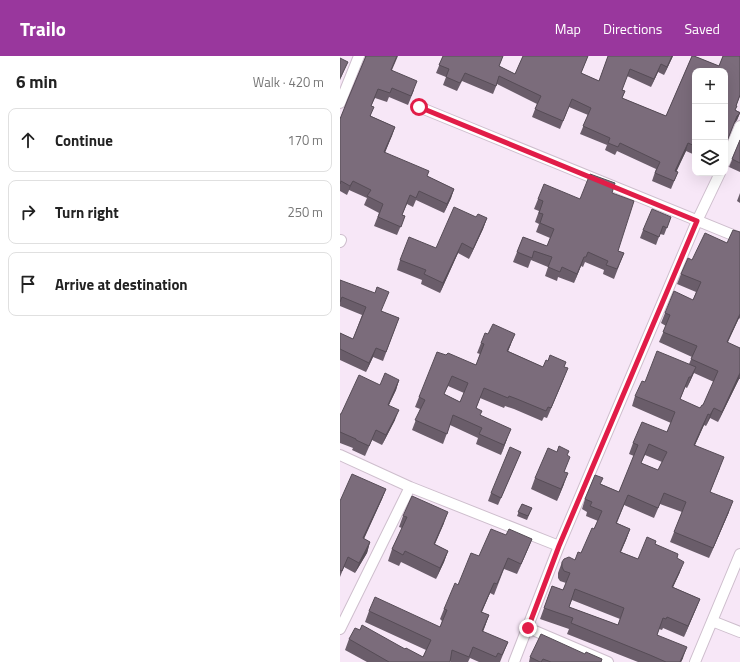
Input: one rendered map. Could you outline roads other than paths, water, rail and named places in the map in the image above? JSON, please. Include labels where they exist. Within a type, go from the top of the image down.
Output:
[{"type":"street","points":[[340,103],[359,56]]},
{"type":"street","points":[[419,107],[740,238]]},
{"type":"street","points":[[728,155],[740,126]]},
{"type":"street","points":[[514,662],[559,546],[697,221],[719,176]]},
{"type":"street","points":[[340,455],[410,487],[559,546]]},
{"type":"street","points":[[340,629],[410,487]]},
{"type":"street","points":[[695,662],[740,554]]},
{"type":"street","points":[[712,621],[740,632]]},
{"type":"street","points":[[528,628],[608,662]]}]
